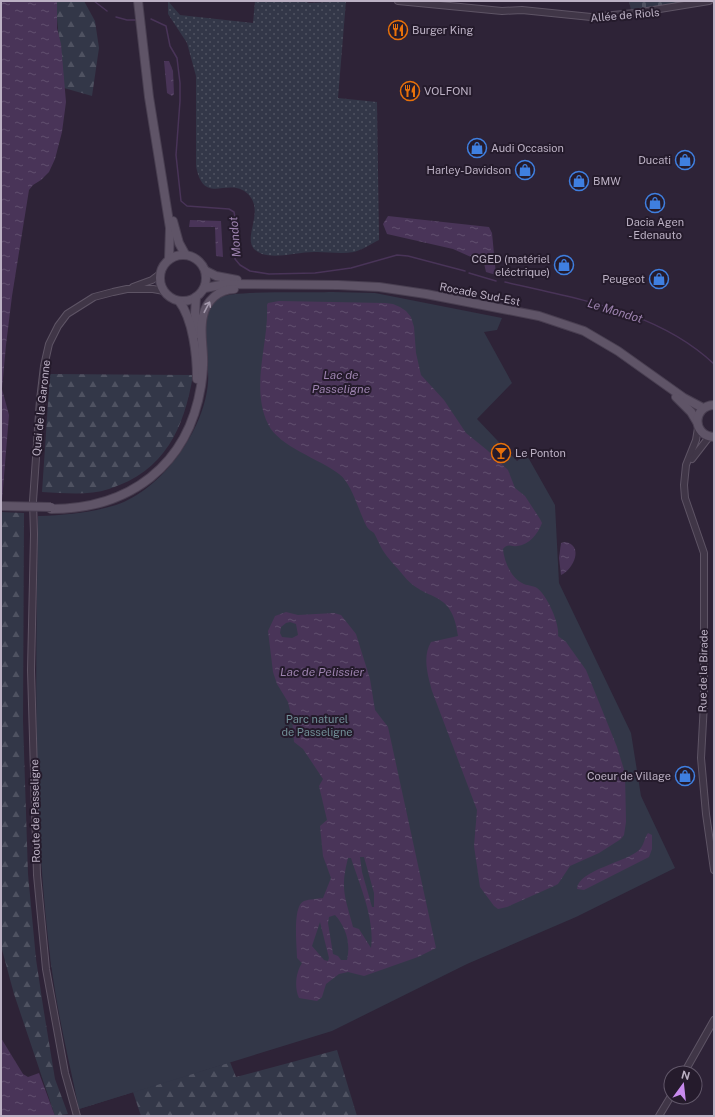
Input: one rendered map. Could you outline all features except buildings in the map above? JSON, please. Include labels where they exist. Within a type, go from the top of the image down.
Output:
[{"type":"main road","points":[[138,1],[149,97],[170,228],[169,259]]},
{"type":"main road","points":[[144,1],[145,34],[159,148],[174,225],[179,243],[185,254]]},
{"type":"main road","points":[[185,254],[198,259],[206,271],[207,280],[205,288],[196,297],[191,300],[179,301],[173,299],[164,291],[160,280],[160,274],[165,263],[169,259],[185,254]]},
{"type":"main road","name":"Rocade Sud-Est","points":[[206,271],[228,279],[293,285]]},
{"type":"main road","name":"Rocade Sud-Est","points":[[205,288],[226,284],[380,287],[426,294],[539,316],[584,331],[618,351],[684,398],[703,408]]},
{"type":"main road","points":[[1,507],[78,508],[104,503],[133,490],[154,474],[172,455],[182,440],[195,411],[203,364],[202,318],[209,302],[221,291],[228,289],[284,288],[293,285]]},
{"type":"main road","points":[[196,297],[196,314],[201,364],[200,386]]},
{"type":"main road","points":[[51,508],[96,502],[124,492],[156,469],[174,447],[190,413],[196,389],[197,371],[194,342],[184,307],[179,301]]},
{"type":"main road","name":"Rocade Sud-Est","points":[[648,373],[681,402],[697,425],[711,437]]},
{"type":"main road","points":[[697,425],[700,412],[703,408],[714,405]]},
{"type":"street","name":"Allée de Riols","points":[[398,1],[585,16],[613,16],[710,1]]},
{"type":"street","name":"Allée de Riols","points":[[425,1],[574,18],[606,19],[714,4]]},
{"type":"street","name":"Quai de la Garonne","points":[[33,501],[42,379],[46,356],[54,334],[67,314],[83,303],[94,297],[127,289],[152,280],[160,274]]},
{"type":"street","name":"Quai de la Garonne","points":[[127,289],[153,289],[164,291]]},
{"type":"street","name":"Rue de la Birade","points":[[697,425],[696,440],[688,457],[685,473],[685,498],[704,553],[704,703],[701,758],[706,814],[714,870]]},
{"type":"street","name":"Rue de la Birade","points":[[685,473],[694,455],[711,437]]},
{"type":"street","name":"Route de Passeligne","points":[[33,501],[34,534],[31,670],[37,875],[46,969],[65,1073],[77,1116]]},
{"type":"street","points":[[689,1065],[714,1020]]},
{"type":"street","points":[[659,1116],[666,1105]]},
{"type":"green space","points":[[56,1],[84,1],[95,21],[99,48],[92,96],[64,88]]},
{"type":"green space","points":[[168,1],[180,15],[253,23],[255,1],[305,1],[309,3],[346,1],[338,98],[377,102],[379,240],[360,250],[349,253],[310,252],[275,256],[262,254],[254,249],[251,244],[251,237],[255,208],[253,201],[248,194],[240,189],[211,188],[205,185],[200,178],[196,166],[196,76],[187,43],[168,14]]},
{"type":"green space","points":[[629,1],[680,2],[679,4],[631,10]]},
{"type":"green space","name":"Parc naturel de Passeligne","points":[[254,293],[375,293],[502,318],[497,330],[484,332],[512,383],[477,419],[517,461],[525,455],[529,459],[555,505],[559,583],[631,733],[641,796],[675,868],[576,917],[467,964],[332,1031],[79,1109],[56,1000],[45,907],[41,852],[38,796],[36,684],[38,516],[77,513],[116,505],[133,497],[165,472],[190,438],[199,419],[205,400],[208,372],[205,325],[207,314],[211,305],[218,298],[226,295]]},
{"type":"green space","points":[[50,374],[193,375],[184,413],[177,430],[169,446],[158,459],[144,471],[128,481],[109,489],[93,493],[76,494],[42,492]]},
{"type":"green space","points":[[1,512],[24,513],[23,721],[28,874],[36,959],[55,1079],[68,1114],[55,1116],[14,994],[1,946]]},
{"type":"green space","points":[[40,845],[198,1072],[230,1062],[236,1077],[337,1050],[357,1116],[141,1116],[133,1092],[79,1109],[51,964]]},
{"type":"water","points":[[1,1],[57,1],[57,28],[61,44],[66,102],[62,132],[55,159],[49,172],[29,190],[12,296],[2,389],[9,415],[1,513]]},
{"type":"water","points":[[164,61],[169,61],[173,71],[174,94],[172,96],[167,93]]},
{"type":"water","points":[[388,216],[489,227],[492,233],[496,275],[486,272],[483,259],[471,257],[453,249],[387,234],[383,224]]},
{"type":"water","points":[[190,220],[221,221],[223,257],[216,256],[215,227],[189,227]]},
{"type":"water","name":"Lac de Passeligne","points":[[279,301],[385,303],[393,304],[406,311],[411,317],[414,327],[416,353],[421,375],[444,400],[466,433],[508,470],[515,488],[525,496],[542,523],[535,535],[525,544],[505,547],[503,549],[505,559],[511,573],[518,581],[537,588],[545,597],[555,617],[558,636],[566,642],[586,670],[617,747],[625,773],[626,822],[624,835],[621,839],[599,853],[570,866],[558,884],[507,907],[498,909],[480,887],[474,846],[477,810],[432,691],[428,673],[426,660],[428,648],[431,642],[458,636],[455,620],[450,610],[444,603],[412,584],[387,556],[374,533],[367,527],[344,478],[331,468],[290,446],[273,432],[268,424],[263,410],[260,380],[267,320],[267,305],[268,303]]},
{"type":"water","points":[[565,542],[571,544],[576,552],[570,568],[561,575],[559,558],[561,543]]},
{"type":"water","name":"Lac de Pelissier","points":[[286,612],[298,615],[334,613],[341,615],[356,634],[370,679],[375,710],[388,727],[436,948],[418,957],[364,976],[348,972],[339,974],[326,984],[322,997],[317,1001],[299,998],[297,994],[296,980],[302,963],[297,958],[296,927],[300,904],[306,900],[323,898],[331,878],[323,856],[320,826],[327,820],[319,786],[323,779],[303,749],[294,742],[292,719],[288,702],[277,684],[273,672],[268,631],[275,616]],"holes":[[[290,622],[296,624],[298,635],[292,638],[282,637],[280,633],[281,627]],[[360,857],[364,857],[374,893],[374,907],[372,907],[362,872]],[[348,858],[351,858],[369,914],[372,937],[371,948],[359,929],[353,927],[344,893],[344,878]],[[335,915],[345,930],[348,942],[347,960],[341,960],[338,956],[333,954],[328,923],[329,917]],[[320,922],[329,958],[328,961],[324,960],[312,946]]]},
{"type":"water","points":[[648,833],[652,835],[652,849],[649,857],[584,890],[577,889],[579,882],[594,871],[639,850]]},
{"type":"water","points":[[1,1038],[23,1074],[28,1077],[39,1073],[55,1116],[1,1116]]},
{"type":"waterway","name":"Mondot","points":[[94,1],[107,11]]},
{"type":"waterway","points":[[116,17],[127,20],[136,20]]},
{"type":"waterway","name":"Mondot","points":[[151,19],[166,26],[170,46],[177,58],[180,83],[180,101],[176,155],[181,201],[187,206],[229,209],[234,212],[237,228],[235,259],[240,265],[250,271],[269,274],[315,273],[351,268],[397,255],[408,256],[465,271]]},
{"type":"waterway","points":[[469,273],[496,281]]},
{"type":"waterway","name":"Le Mondot","points":[[505,282],[588,301],[642,319],[668,331],[692,346],[714,364]]},
{"type":"place","name":"Burger King","points":[[398,30]]},
{"type":"place","name":"VOLFONI","points":[[410,91]]},
{"type":"place","name":"Audi Occasion","points":[[477,148]]},
{"type":"place","name":"Ducati","points":[[685,160]]},
{"type":"place","name":"Harley-Davidson","points":[[525,170]]},
{"type":"place","name":"BMW","points":[[579,181]]},
{"type":"place","name":"Dacia Agen - Edenauto","points":[[655,203]]},
{"type":"place","name":"CGED (matériel eléctrique)","points":[[564,265]]},
{"type":"place","name":"Peugeot","points":[[659,279]]},
{"type":"place","name":"Le Ponton","points":[[501,453]]},
{"type":"place","name":"Coeur de Village","points":[[685,776]]}]
